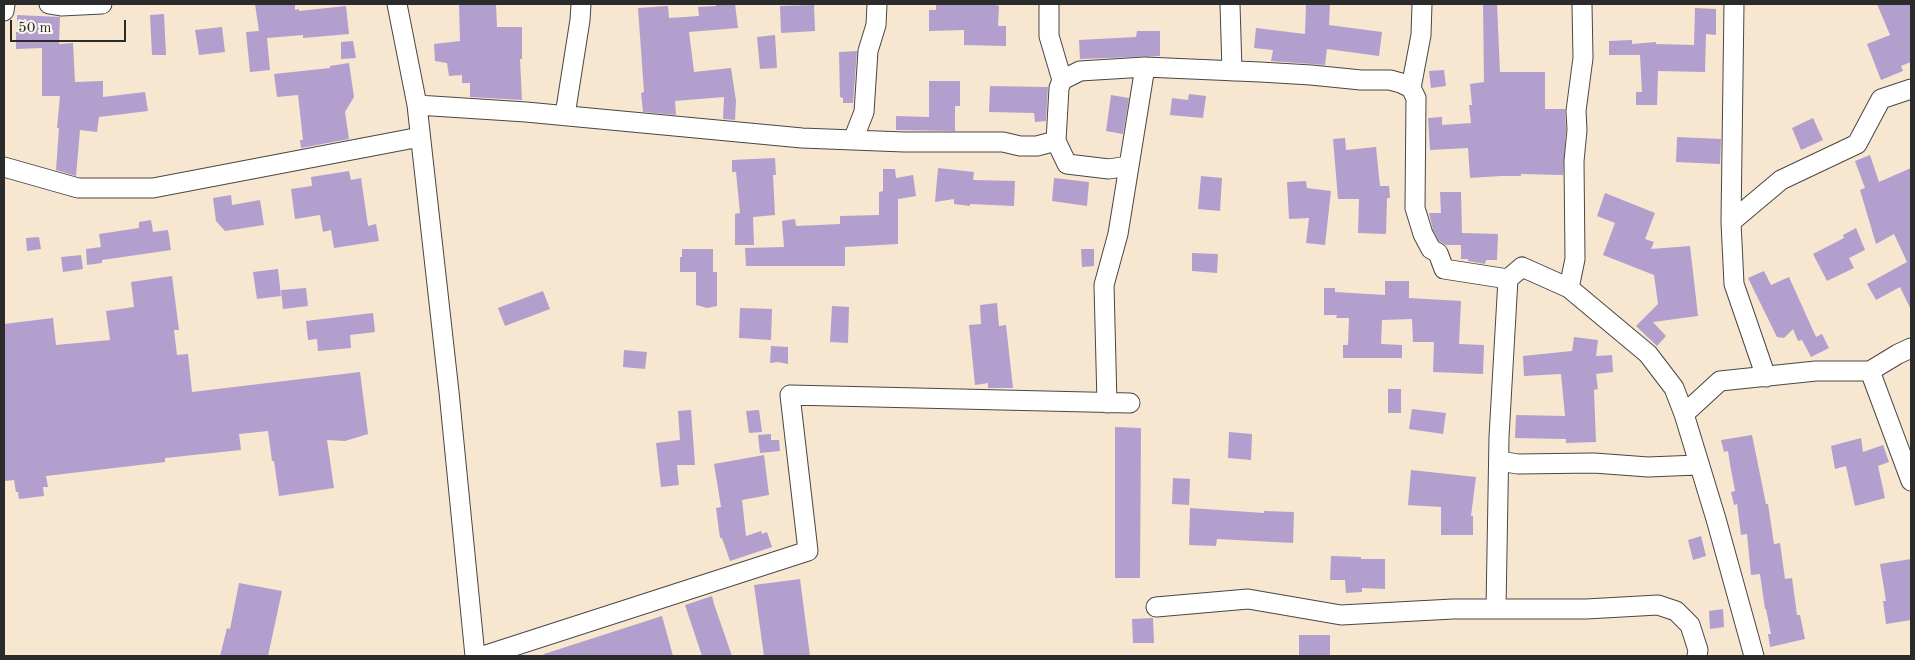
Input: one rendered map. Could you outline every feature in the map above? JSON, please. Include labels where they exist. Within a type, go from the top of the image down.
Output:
[{"type":"street","points":[[4,10],[5,4]]},
{"type":"street","points":[[50,4],[61,6],[102,4]]},
{"type":"street","points":[[397,4],[416,105],[420,137],[449,392],[475,656]]},
{"type":"street","points":[[565,115],[580,20],[580,4]]},
{"type":"street","points":[[853,140],[864,112],[868,51],[876,25],[877,4]]},
{"type":"street","points":[[1049,4],[1049,36],[1062,80],[1059,88],[1056,141],[1067,164],[1109,169],[1128,166]]},
{"type":"street","points":[[1230,4],[1232,70]]},
{"type":"street","points":[[1411,88],[1421,35],[1422,4]]},
{"type":"street","points":[[1569,288],[1575,259],[1574,161],[1577,130],[1576,111],[1583,58],[1582,4]]},
{"type":"street","points":[[1734,4],[1731,222],[1734,284],[1766,377]]},
{"type":"street","points":[[1062,80],[1080,71],[1144,67],[1232,70],[1360,80],[1390,80],[1402,83],[1411,88],[1416,98],[1415,208],[1423,234],[1431,249],[1438,253],[1444,269],[1508,279]]},
{"type":"street","points":[[1107,403],[1104,285],[1118,234],[1144,67]]},
{"type":"street","points":[[1731,222],[1781,180],[1857,144],[1881,99],[1911,89]]},
{"type":"street","points":[[416,105],[565,115],[802,138],[904,142],[1003,142],[1020,146],[1037,146],[1056,141]]},
{"type":"street","points":[[4,167],[78,188],[153,188],[420,137]]},
{"type":"street","points":[[1496,608],[1499,462],[1508,279],[1522,267],[1569,288],[1648,354],[1674,388],[1684,414],[1716,519],[1754,656]]},
{"type":"street","points":[[1684,414],[1720,381],[1816,371],[1870,371],[1911,348]]},
{"type":"street","points":[[1870,371],[1911,481]]},
{"type":"street","points":[[483,656],[808,551],[790,395],[1130,403]]},
{"type":"street","points":[[1499,462],[1518,464],[1594,463],[1648,467],[1698,465]]},
{"type":"street","points":[[1156,607],[1248,599],[1341,615],[1496,608],[1586,609],[1658,605],[1676,612],[1690,626],[1698,650],[1697,656]]},
{"type":"building","points":[[255,4],[295,4],[295,10],[299,9],[299,11],[346,6],[349,34],[303,38],[303,35],[267,38],[270,70],[250,72],[246,32],[259,31]]},
{"type":"building","points":[[459,4],[496,4],[497,27],[522,27],[522,59],[520,59],[522,100],[470,97],[470,83],[462,83],[462,75],[449,76],[447,63],[435,61],[434,44],[460,41]]},
{"type":"building","points":[[716,4],[735,4],[738,28],[689,32],[694,72],[731,68],[736,101],[735,120],[723,119],[724,97],[675,101],[676,115],[643,112],[641,93],[644,92],[638,8],[668,6],[669,18],[699,16],[698,7],[716,6]]},
{"type":"building","points":[[936,4],[996,4],[999,6],[998,26],[1006,26],[1006,46],[964,45],[964,30],[929,31],[929,10],[936,10]]},
{"type":"building","points":[[1306,4],[1330,4],[1329,25],[1382,32],[1379,56],[1327,49],[1325,65],[1271,61],[1273,50],[1254,48],[1256,28],[1305,34]]},
{"type":"building","points":[[1483,4],[1497,4],[1500,72],[1545,72],[1545,109],[1565,109],[1566,130],[1563,175],[1521,174],[1521,176],[1470,178],[1468,148],[1430,150],[1428,118],[1442,117],[1442,125],[1471,123],[1469,105],[1472,105],[1470,84],[1484,82]]},
{"type":"building","points":[[1877,4],[1911,4],[1911,62],[1901,66],[1903,71],[1881,80],[1867,44],[1890,35]]},
{"type":"building","points":[[814,5],[815,31],[781,33],[780,6]]},
{"type":"building","points":[[1695,8],[1716,9],[1716,35],[1706,34],[1705,72],[1658,71],[1657,105],[1636,105],[1636,92],[1642,92],[1640,55],[1609,55],[1609,41],[1632,40],[1632,44],[1656,42],[1656,44],[1694,45]]},
{"type":"building","points":[[164,14],[166,55],[152,55],[150,15]]},
{"type":"building","points":[[17,15],[60,17],[59,44],[73,43],[75,82],[103,81],[103,97],[145,92],[148,111],[99,117],[97,132],[80,130],[76,176],[56,170],[60,96],[42,96],[42,48],[16,49]]},
{"type":"building","points":[[222,27],[225,52],[199,55],[195,30]]},
{"type":"building","points":[[1137,31],[1160,31],[1160,56],[1080,59],[1079,40],[1136,37]]},
{"type":"building","points":[[775,35],[777,68],[760,69],[757,37]]},
{"type":"building","points":[[353,41],[356,58],[341,59],[341,42]]},
{"type":"building","points":[[857,51],[853,103],[843,103],[843,98],[840,97],[839,52]]},
{"type":"building","points":[[349,63],[354,97],[345,112],[349,139],[301,148],[300,140],[303,140],[298,95],[277,97],[274,74],[330,68],[330,66]]},
{"type":"building","points":[[1444,70],[1446,86],[1431,88],[1429,71]]},
{"type":"building","points":[[929,81],[960,81],[960,106],[955,106],[955,131],[896,130],[896,116],[929,117]]},
{"type":"building","points":[[990,86],[1048,87],[1046,121],[1035,122],[1034,113],[989,112]]},
{"type":"building","points":[[1189,94],[1206,96],[1203,118],[1170,115],[1172,98],[1188,100]]},
{"type":"building","points":[[1111,95],[1129,98],[1123,134],[1106,131]]},
{"type":"building","points":[[1813,118],[1823,140],[1801,150],[1792,128]]},
{"type":"building","points":[[1677,137],[1721,139],[1720,164],[1676,162]]},
{"type":"building","points":[[1345,138],[1346,150],[1376,147],[1380,186],[1389,186],[1390,198],[1387,198],[1386,234],[1358,233],[1359,199],[1338,199],[1333,139]]},
{"type":"building","points":[[1870,155],[1879,182],[1911,168],[1911,310],[1900,287],[1876,300],[1867,284],[1907,262],[1894,234],[1876,244],[1860,190],[1865,188],[1855,161]]},
{"type":"building","points":[[775,158],[776,175],[773,175],[775,215],[753,217],[754,245],[735,245],[735,214],[740,213],[736,172],[732,172],[732,160]]},
{"type":"building","points":[[938,168],[974,172],[973,180],[1015,181],[1014,206],[970,204],[970,206],[954,204],[954,199],[935,202]]},
{"type":"building","points":[[883,169],[895,169],[896,178],[913,175],[916,196],[898,199],[898,244],[845,247],[845,266],[746,266],[745,248],[784,247],[782,221],[795,219],[796,226],[840,224],[840,216],[879,215],[879,192],[883,191]]},
{"type":"building","points":[[349,171],[351,180],[361,178],[368,226],[376,224],[379,241],[334,248],[331,230],[323,232],[320,215],[295,219],[291,189],[312,186],[311,177]]},
{"type":"building","points":[[1201,176],[1222,178],[1220,211],[1198,209]]},
{"type":"building","points":[[1054,178],[1089,182],[1087,206],[1052,201]]},
{"type":"building","points":[[1306,181],[1307,188],[1331,191],[1325,245],[1306,243],[1309,218],[1289,219],[1287,182]]},
{"type":"building","points":[[1440,192],[1461,192],[1462,233],[1498,234],[1497,260],[1486,260],[1485,264],[1461,259],[1461,245],[1446,245],[1439,241],[1433,230],[1429,213],[1441,213]]},
{"type":"building","points":[[1605,193],[1655,213],[1645,239],[1654,242],[1651,249],[1690,246],[1698,316],[1653,322],[1666,336],[1657,346],[1636,326],[1658,304],[1654,275],[1603,255],[1615,223],[1597,216]]},
{"type":"building","points":[[231,195],[232,205],[260,200],[264,225],[225,231],[216,221],[213,198]]},
{"type":"building","points":[[151,220],[153,232],[168,230],[171,250],[102,260],[102,263],[87,265],[86,249],[101,247],[99,234],[139,228],[139,222]]},
{"type":"building","points":[[1856,228],[1865,250],[1849,258],[1854,268],[1827,281],[1813,254],[1844,238],[1843,235]]},
{"type":"building","points":[[39,237],[41,249],[27,251],[26,238]]},
{"type":"building","points":[[682,249],[713,249],[713,272],[717,272],[717,306],[707,308],[696,305],[696,272],[680,272]]},
{"type":"building","points":[[1081,249],[1094,249],[1094,266],[1082,267]]},
{"type":"building","points":[[1192,253],[1218,254],[1217,273],[1192,271]]},
{"type":"building","points":[[81,255],[83,269],[63,272],[61,257]]},
{"type":"building","points":[[278,269],[281,296],[257,299],[253,272]]},
{"type":"building","points":[[1764,271],[1771,285],[1789,277],[1816,337],[1822,334],[1829,348],[1811,357],[1802,340],[1798,341],[1793,329],[1784,338],[1777,337],[1748,278]]},
{"type":"building","points":[[172,276],[179,330],[174,330],[177,355],[188,354],[192,392],[360,372],[368,434],[345,441],[327,440],[334,488],[279,496],[268,431],[239,434],[241,450],[165,458],[165,462],[46,476],[48,487],[43,487],[44,496],[19,499],[14,480],[4,481],[4,324],[53,318],[56,345],[110,340],[106,311],[134,307],[131,282]]},
{"type":"building","points":[[1385,281],[1409,281],[1409,298],[1461,301],[1459,344],[1484,345],[1483,374],[1433,372],[1434,342],[1413,342],[1412,319],[1382,320],[1381,344],[1402,345],[1402,358],[1343,358],[1343,345],[1348,345],[1349,318],[1336,318],[1337,315],[1324,315],[1324,288],[1335,288],[1335,292],[1385,295]]},
{"type":"building","points":[[306,288],[308,306],[283,309],[281,290]]},
{"type":"building","points":[[543,291],[550,309],[505,326],[498,308]]},
{"type":"building","points":[[997,303],[999,326],[1006,325],[1013,388],[988,388],[988,383],[975,385],[969,325],[981,324],[980,305]]},
{"type":"building","points":[[832,306],[849,307],[848,343],[830,342]]},
{"type":"building","points":[[740,308],[772,309],[771,340],[739,338]]},
{"type":"building","points":[[373,313],[375,332],[350,335],[351,348],[318,351],[317,339],[308,340],[306,321]]},
{"type":"building","points":[[1574,337],[1598,340],[1596,356],[1612,355],[1613,372],[1596,374],[1598,389],[1594,390],[1596,442],[1566,443],[1566,439],[1515,438],[1516,415],[1565,416],[1561,374],[1524,376],[1523,356],[1572,351]]},
{"type":"building","points":[[771,346],[788,347],[788,364],[770,363]]},
{"type":"building","points":[[624,350],[647,352],[645,369],[623,367]]},
{"type":"building","points":[[1388,389],[1401,389],[1401,413],[1388,413]]},
{"type":"building","points":[[1412,409],[1446,413],[1443,434],[1409,429]]},
{"type":"building","points":[[691,410],[695,465],[677,465],[679,485],[661,487],[656,443],[680,440],[678,411]]},
{"type":"building","points":[[759,410],[762,432],[749,433],[746,411]]},
{"type":"building","points":[[1115,427],[1141,428],[1140,578],[1115,578]]},
{"type":"building","points":[[1229,432],[1252,434],[1251,460],[1228,458]]},
{"type":"building","points":[[771,434],[771,440],[779,440],[780,451],[760,453],[758,435]]},
{"type":"building","points":[[1752,435],[1766,504],[1768,504],[1774,544],[1780,543],[1785,579],[1792,578],[1797,615],[1800,615],[1805,639],[1770,647],[1768,634],[1771,634],[1760,574],[1751,575],[1747,534],[1741,535],[1737,504],[1734,505],[1731,492],[1735,491],[1728,451],[1724,452],[1721,440]]},
{"type":"building","points":[[1861,438],[1863,452],[1883,445],[1889,462],[1878,466],[1885,498],[1855,506],[1846,466],[1835,469],[1831,446]]},
{"type":"building","points":[[764,455],[769,495],[742,500],[746,536],[761,531],[762,534],[767,532],[772,547],[730,561],[722,538],[720,538],[716,508],[721,507],[714,464]]},
{"type":"building","points":[[1411,470],[1476,477],[1471,516],[1473,516],[1473,535],[1441,535],[1441,507],[1408,505]]},
{"type":"building","points":[[1173,478],[1190,479],[1189,505],[1172,504]]},
{"type":"building","points":[[1190,508],[1264,513],[1264,511],[1294,512],[1293,543],[1217,539],[1216,546],[1189,545]]},
{"type":"building","points":[[1701,536],[1706,556],[1693,560],[1688,540]]},
{"type":"building","points":[[1331,556],[1385,559],[1385,589],[1362,588],[1362,592],[1346,593],[1345,580],[1330,580]]},
{"type":"building","points":[[1911,559],[1911,620],[1886,624],[1883,601],[1886,601],[1880,564]]},
{"type":"building","points":[[800,579],[810,656],[764,656],[754,585]]},
{"type":"building","points":[[239,583],[282,591],[268,656],[220,656],[227,628],[230,629]]},
{"type":"building","points":[[712,596],[732,656],[702,656],[685,605]]},
{"type":"building","points":[[1723,609],[1724,627],[1710,629],[1709,611]]},
{"type":"building","points":[[662,616],[673,656],[545,656],[544,654]]},
{"type":"building","points":[[1153,618],[1154,643],[1133,643],[1132,619]]},
{"type":"building","points":[[1299,635],[1330,635],[1330,656],[1299,656]]}]
